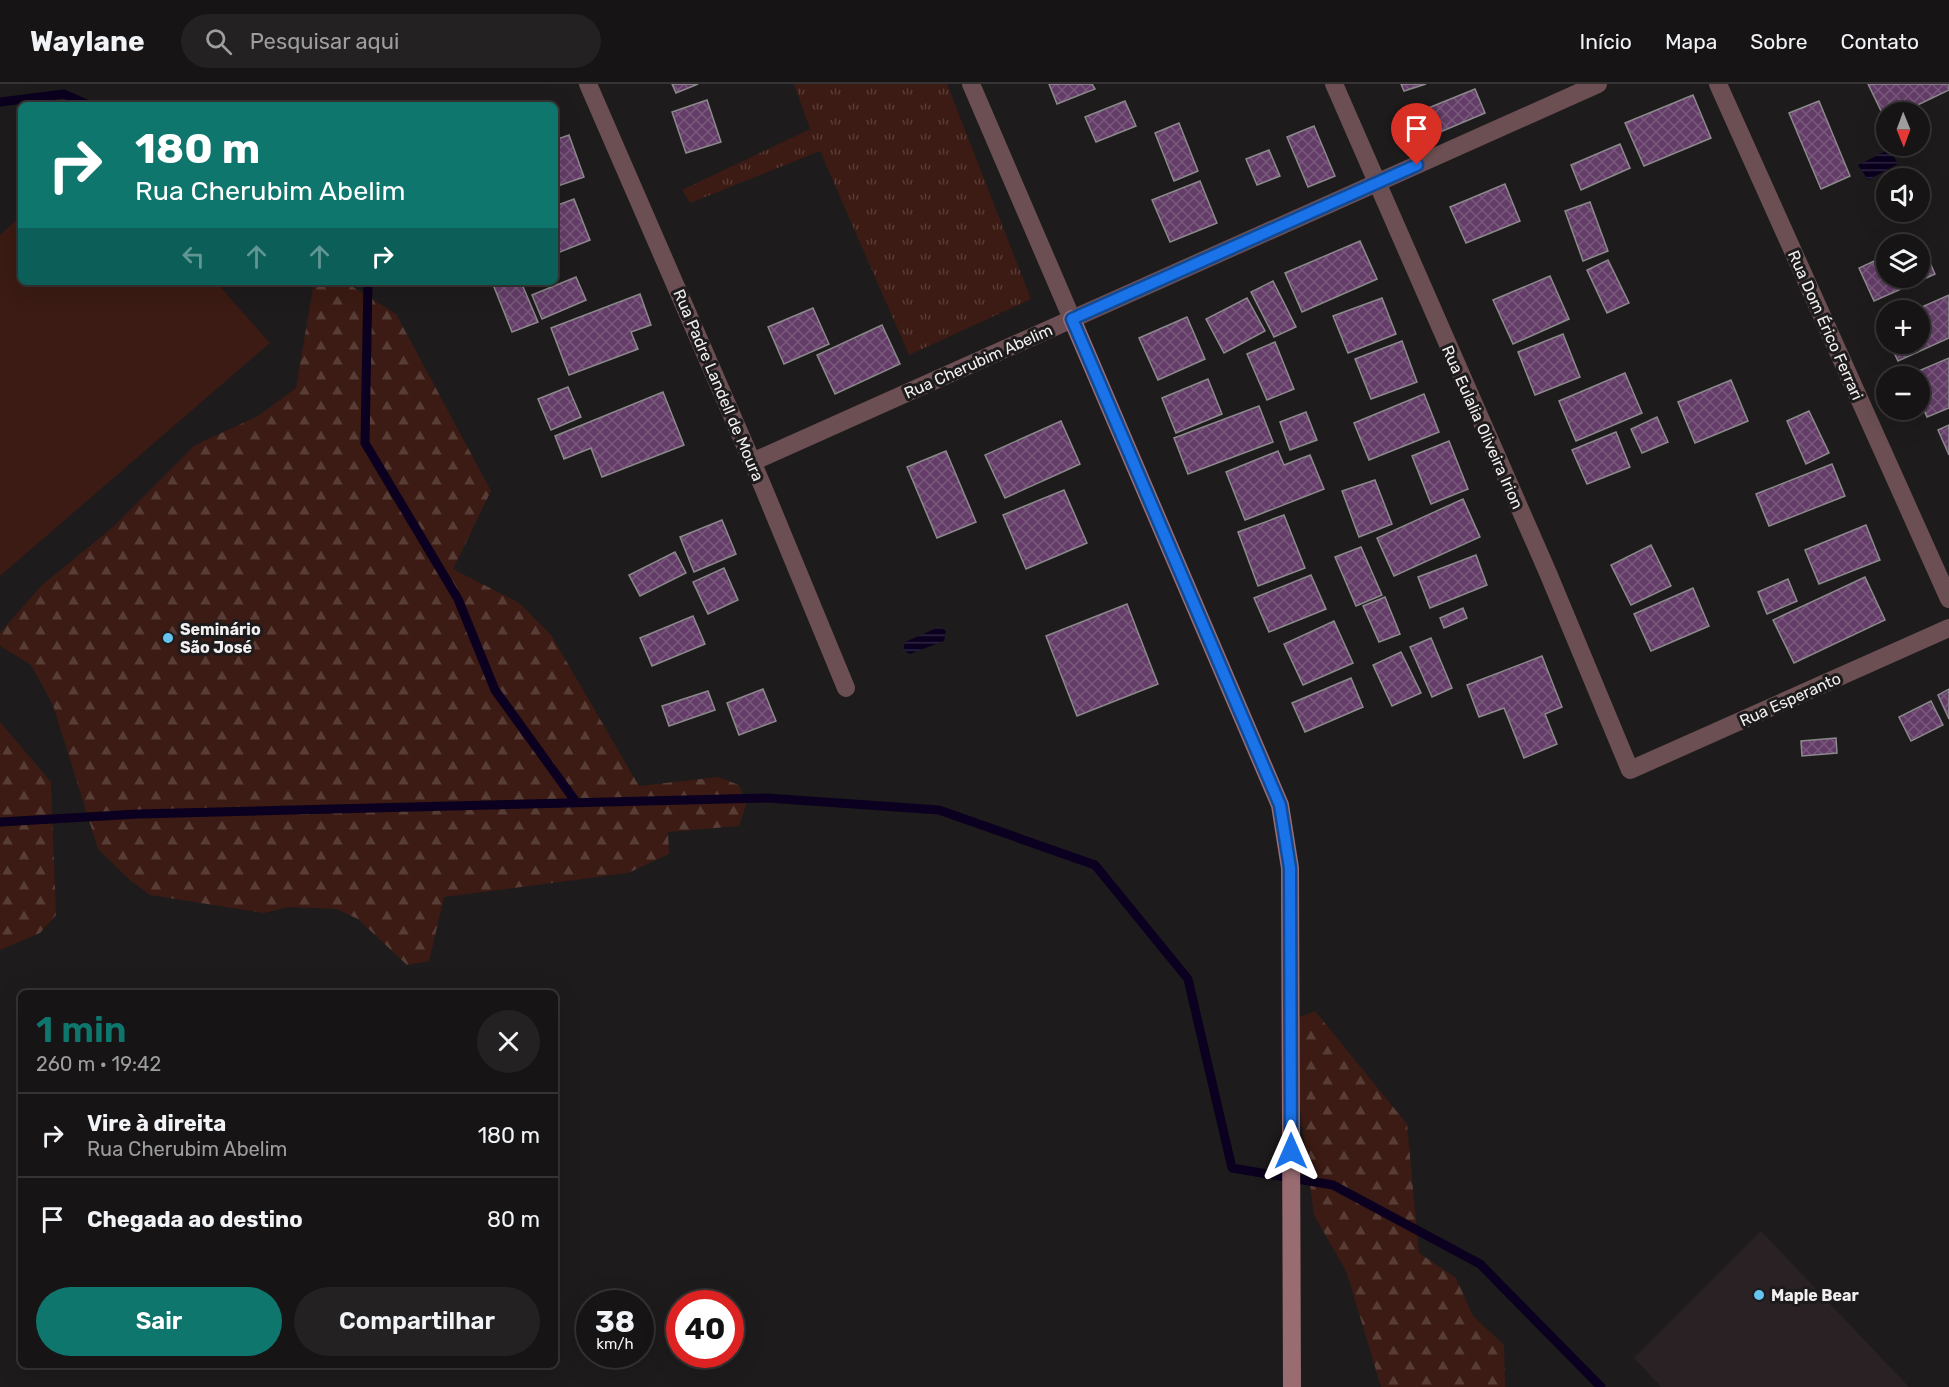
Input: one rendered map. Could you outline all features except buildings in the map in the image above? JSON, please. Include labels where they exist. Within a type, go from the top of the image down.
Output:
[{"type":"street","name":"Rua Padre Landell de Moura","points":[[588,84],[753,462],[846,688]]},
{"type":"street","points":[[971,84],[1280,805],[1290,868],[1292,1387]]},
{"type":"street","name":"Rua Eulalia Oliveira Irion","points":[[1334,84],[1543,562],[1630,770]]},
{"type":"street","name":"Rua Cherubim Abelim","points":[[753,462],[1598,84]]},
{"type":"street","name":"Rua Dom Érico Ferrari","points":[[1718,84],[1949,598]]},
{"type":"street","name":"Rua Esperanto","points":[[1630,770],[1949,628]]},
{"type":"shaded area","points":[[1876,156],[1894,156],[1898,164],[1890,168],[1876,168],[1876,176],[1868,180],[1858,165]]},
{"type":"shaded area","points":[[939,627],[946,631],[944,641],[910,654],[903,650],[905,642]]},
{"type":"shaded area","name":"Maple Bear","points":[[1761,1231],[1909,1387],[1661,1387],[1634,1358]]},
{"type":"green space","points":[[794,84],[947,84],[1031,299],[909,355],[820,151],[690,203],[682,190],[810,129]]},
{"type":"green space","points":[[18,219],[18,285],[219,285],[270,343],[0,576],[0,235]]},
{"type":"green space","points":[[313,285],[350,285],[396,314],[491,491],[453,569],[519,603],[551,635],[639,786],[718,777],[739,785],[746,805],[739,826],[668,832],[669,854],[628,873],[444,897],[429,961],[407,965],[358,919],[336,909],[288,907],[264,913],[150,895],[131,881],[98,849],[53,705],[31,665],[0,646],[0,633],[41,586],[113,527],[195,445],[258,416],[296,388]]},
{"type":"green space","points":[[0,722],[51,782],[56,915],[40,933],[0,950]]},
{"type":"green space","points":[[1315,1011],[1407,1124],[1419,1253],[1456,1278],[1473,1316],[1504,1345],[1505,1387],[1381,1387],[1347,1273],[1314,1215],[1291,1039],[1297,1018]]},
{"type":"waterway","points":[[0,102],[64,94],[82,102]]},
{"type":"waterway","points":[[368,285],[365,443],[458,599],[495,690],[576,802]]},
{"type":"waterway","points":[[0,822],[138,814],[767,798],[939,810],[1095,865],[1188,979],[1232,1168],[1333,1185],[1480,1264],[1601,1387]]},
{"type":"place","name":"Seminário São José","points":[[168,638]]},
{"type":"place","name":"Maple Bear","points":[[1759,1295]]},
{"type":"route","points":[[1291,1151],[1290,868],[1280,805],[1072,319],[1417,165]]}]
